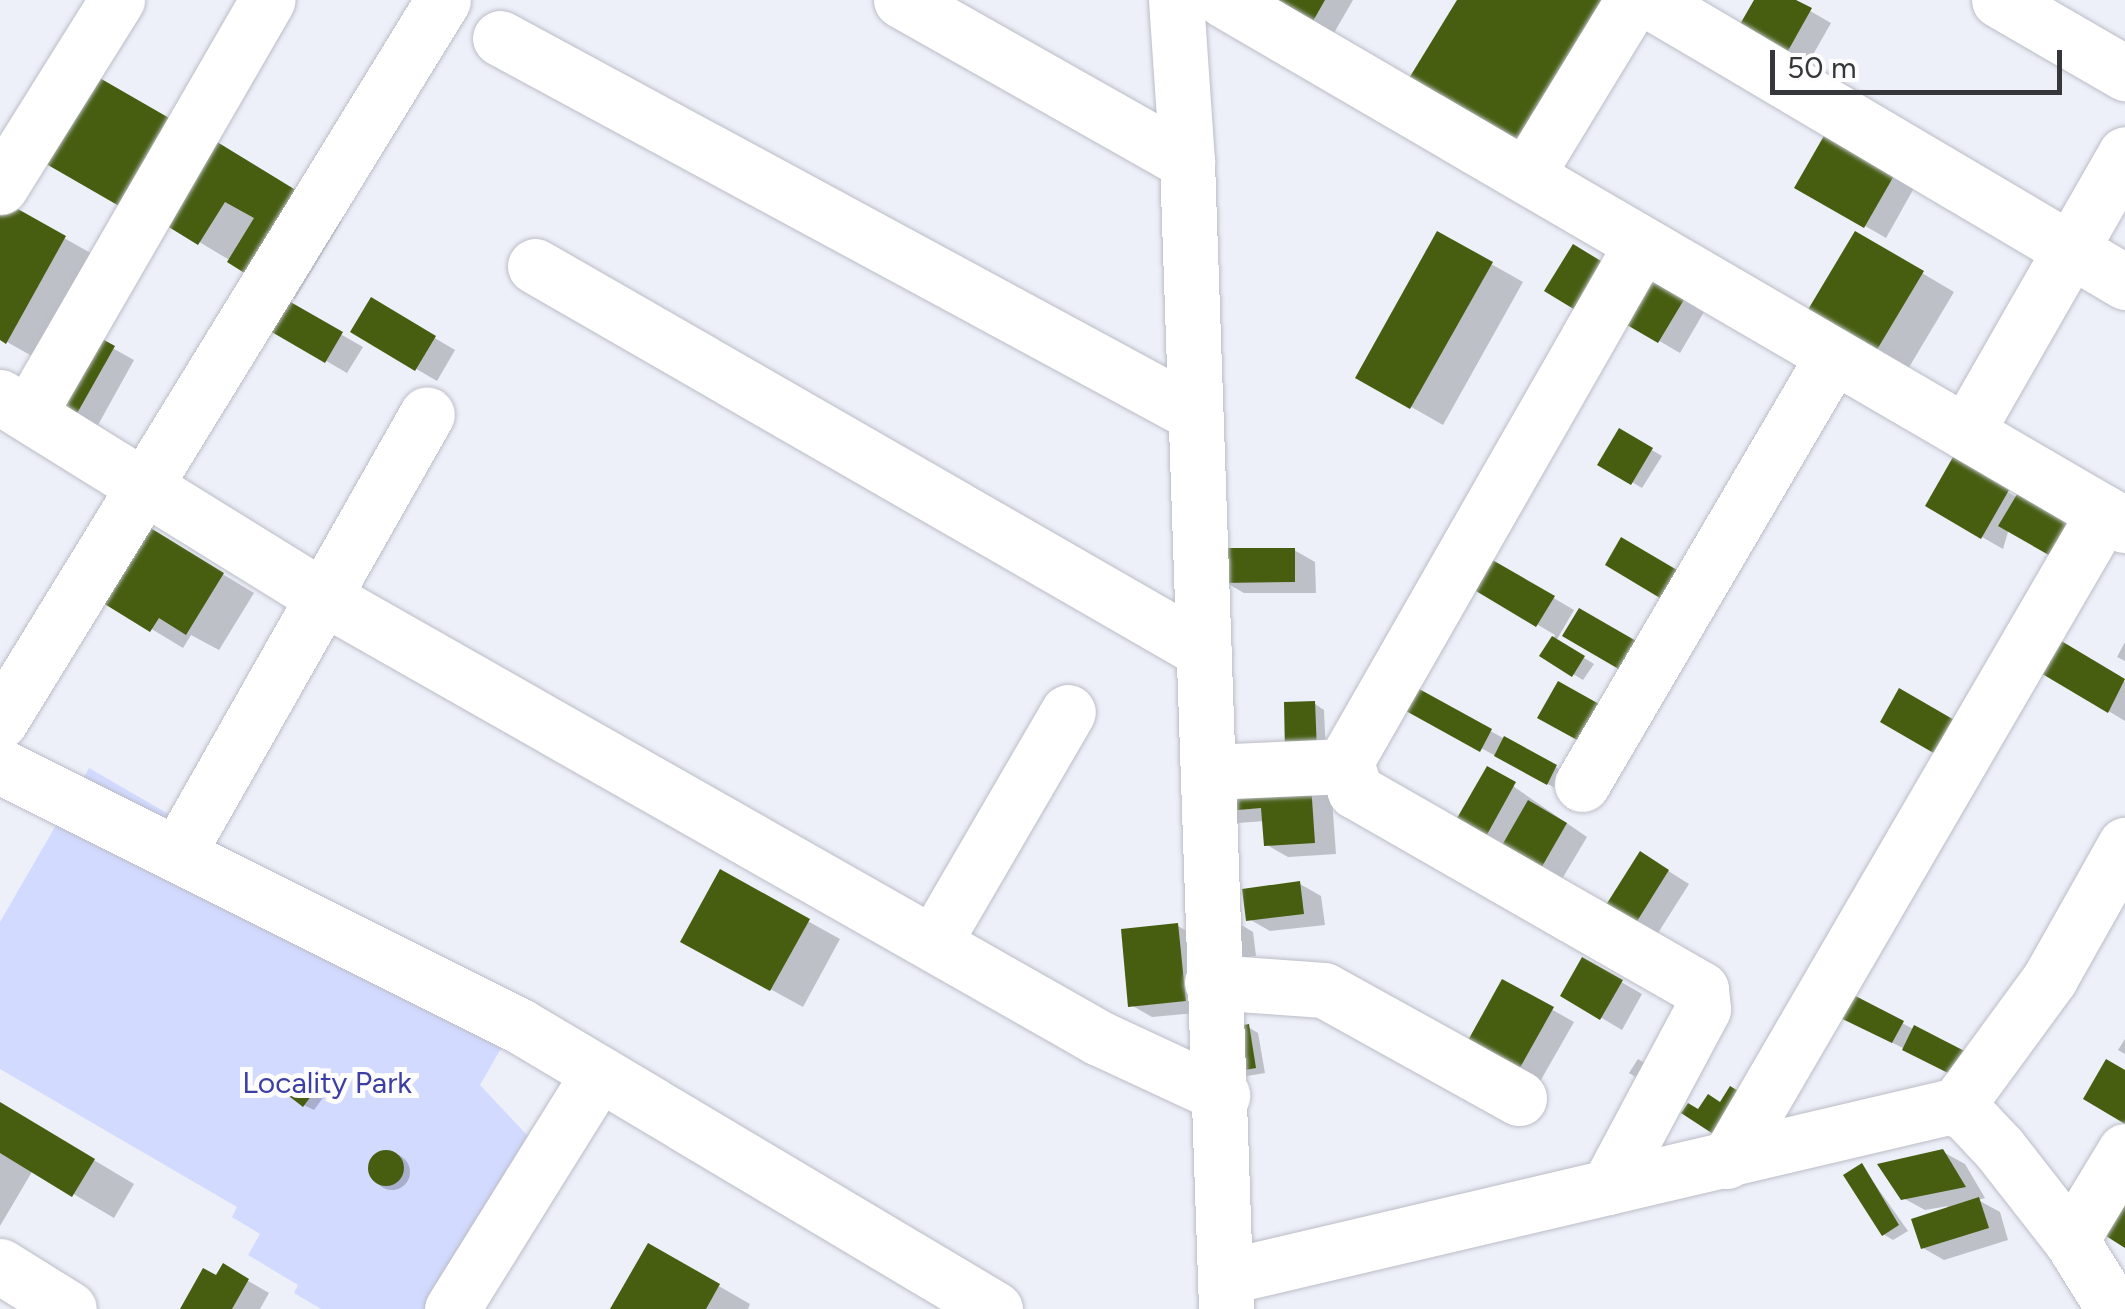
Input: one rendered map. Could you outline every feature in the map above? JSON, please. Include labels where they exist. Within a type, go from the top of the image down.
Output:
[{"type":"street","points":[[0,187],[117,0]]},
{"type":"street","points":[[267,0],[14,405],[323,597],[1099,1038],[1222,1094]]},
{"type":"street","points":[[0,721],[147,488],[443,0]]},
{"type":"street","points":[[900,0],[1187,162]]},
{"type":"street","points":[[1176,0],[1187,162],[1210,772],[1212,982],[1222,1094],[1226,1293],[1608,1188],[1936,1107],[1956,1108],[1980,1126],[2072,1240],[2114,1309]]},
{"type":"street","points":[[1224,0],[1527,174],[1640,247],[1831,359],[2115,519],[1727,1161]]},
{"type":"street","points":[[1527,174],[1634,0]]},
{"type":"street","points":[[1648,0],[2125,282]]},
{"type":"street","points":[[1999,0],[2125,73]]},
{"type":"street","points":[[500,38],[1195,414]]},
{"type":"street","points":[[1966,432],[2125,154]]},
{"type":"street","points":[[1346,766],[1640,247]]},
{"type":"street","points":[[535,266],[1204,651]]},
{"type":"street","points":[[1582,784],[1831,359]]},
{"type":"street","points":[[179,851],[427,414]]},
{"type":"street","points":[[934,942],[1068,712]]},
{"type":"street","points":[[0,766],[179,851],[459,993],[995,1309]]},
{"type":"street","points":[[1210,772],[1346,766]]},
{"type":"street","points":[[1346,766],[1355,790],[1701,990],[1703,1009],[1608,1188]]},
{"type":"street","points":[[1956,1108],[2050,978],[2125,845]]},
{"type":"street","points":[[1212,982],[1290,983],[1324,990],[1519,1098]]},
{"type":"street","points":[[452,1309],[599,1073]]},
{"type":"street","points":[[2072,1240],[2125,1151]]},
{"type":"street","points":[[0,1266],[69,1309]]},
{"type":"green space","name":"Locality Park","points":[[89,768],[519,1017],[480,1085],[540,1149],[447,1309],[321,1309],[294,1293],[298,1285],[248,1255],[260,1234],[232,1217],[237,1207],[0,1069],[0,922]]},
{"type":"building","points":[[1265,0],[1325,0],[1305,35]]},
{"type":"building","points":[[1457,0],[1605,0],[1509,154],[1403,88]]},
{"type":"building","points":[[1754,0],[1796,0],[1812,8],[1780,65],[1732,38]]},
{"type":"building","points":[[91,73],[183,126],[133,214],[41,161]]},
{"type":"building","points":[[1829,127],[1899,167],[1864,228],[1794,188]]},
{"type":"building","points":[[209,137],[312,200],[262,284],[227,262],[254,218],[225,202],[198,245],[159,221]]},
{"type":"building","points":[[0,199],[66,236],[6,344],[0,340]]},
{"type":"building","points":[[1437,231],[1493,262],[1410,409],[1355,378]]},
{"type":"building","points":[[1855,231],[1924,271],[1869,363],[1800,323]]},
{"type":"building","points":[[1573,244],[1619,272],[1590,319],[1544,291]]},
{"type":"building","points":[[1630,266],[1685,298],[1658,343],[1603,311]]},
{"type":"building","points":[[371,297],[436,336],[415,371],[350,332]]},
{"type":"building","points":[[287,300],[343,332],[325,363],[270,331]]},
{"type":"building","points":[[84,329],[115,346],[71,424],[41,408]]},
{"type":"building","points":[[1619,428],[1653,448],[1631,485],[1597,465]]},
{"type":"building","points":[[1953,457],[2009,490],[1981,539],[1925,506]]},
{"type":"building","points":[[2025,481],[2094,521],[2068,566],[1998,526]]},
{"type":"building","points":[[149,527],[224,573],[186,635],[159,618],[150,632],[103,603]]},
{"type":"building","points":[[1621,537],[1677,570],[1660,598],[1605,565]]},
{"type":"building","points":[[1220,548],[1295,548],[1295,582],[1220,583]]},
{"type":"building","points":[[1489,558],[1555,596],[1536,627],[1471,588]]},
{"type":"building","points":[[1579,608],[1650,649],[1634,678],[1562,636]]},
{"type":"building","points":[[1552,636],[1585,656],[1572,677],[1539,656]]},
{"type":"building","points":[[2058,639],[2125,679],[2108,713],[2039,672]]},
{"type":"building","points":[[1401,679],[1492,729],[1480,752],[1388,701]]},
{"type":"building","points":[[1558,681],[1608,709],[1588,746],[1537,718]]},
{"type":"building","points":[[1899,688],[1975,732],[1956,766],[1880,722]]},
{"type":"building","points":[[1315,701],[1317,752],[1285,753],[1284,702]]},
{"type":"building","points":[[1504,736],[1557,765],[1547,785],[1494,756]]},
{"type":"building","points":[[1487,766],[1516,782],[1479,849],[1449,832]]},
{"type":"building","points":[[1310,770],[1315,843],[1264,846],[1261,808],[1215,812],[1212,777]]},
{"type":"building","points":[[1528,800],[1567,823],[1540,870],[1501,847]]},
{"type":"building","points":[[1640,851],[1669,870],[1629,934],[1599,916]]},
{"type":"building","points":[[720,869],[810,919],[770,991],[680,942]]},
{"type":"building","points":[[1300,881],[1304,914],[1246,921],[1242,889]]},
{"type":"building","points":[[1178,923],[1186,1001],[1128,1007],[1121,929]]},
{"type":"building","points":[[1582,957],[1623,980],[1600,1020],[1560,996]]},
{"type":"building","points":[[1502,979],[1554,1007],[1512,1082],[1461,1053]]},
{"type":"building","points":[[1840,988],[1904,1021],[1892,1043],[1828,1012]]},
{"type":"building","points":[[1249,1024],[1256,1068],[1228,1073],[1221,1029]]},
{"type":"building","points":[[1914,1025],[1978,1058],[1966,1082],[1902,1050]]},
{"type":"building","points":[[2106,1059],[2125,1070],[2125,1124],[2083,1099]]},
{"type":"building","points":[[299,1074],[317,1088],[303,1107],[285,1093]]},
{"type":"building","points":[[1730,1086],[1758,1103],[1730,1145],[1681,1113],[1688,1103],[1698,1109],[1708,1094],[1720,1102]]},
{"type":"building","points":[[0,1102],[95,1159],[72,1197],[0,1153]]},
{"type":"building","points":[[1943,1149],[1966,1187],[1901,1200],[1877,1164]]},
{"type":"building","points":[[386,1150],[399,1155],[404,1168],[399,1181],[386,1186],[373,1181],[368,1168],[373,1155]]},
{"type":"building","points":[[1862,1163],[1899,1225],[1882,1236],[1843,1175]]},
{"type":"building","points":[[2125,1180],[2125,1248],[2095,1229]]},
{"type":"building","points":[[1979,1197],[1989,1228],[1921,1249],[1911,1219]]},
{"type":"building","points":[[648,1243],[720,1284],[706,1309],[610,1309]]},
{"type":"building","points":[[223,1263],[249,1279],[232,1309],[180,1309],[203,1268],[216,1275]]}]
